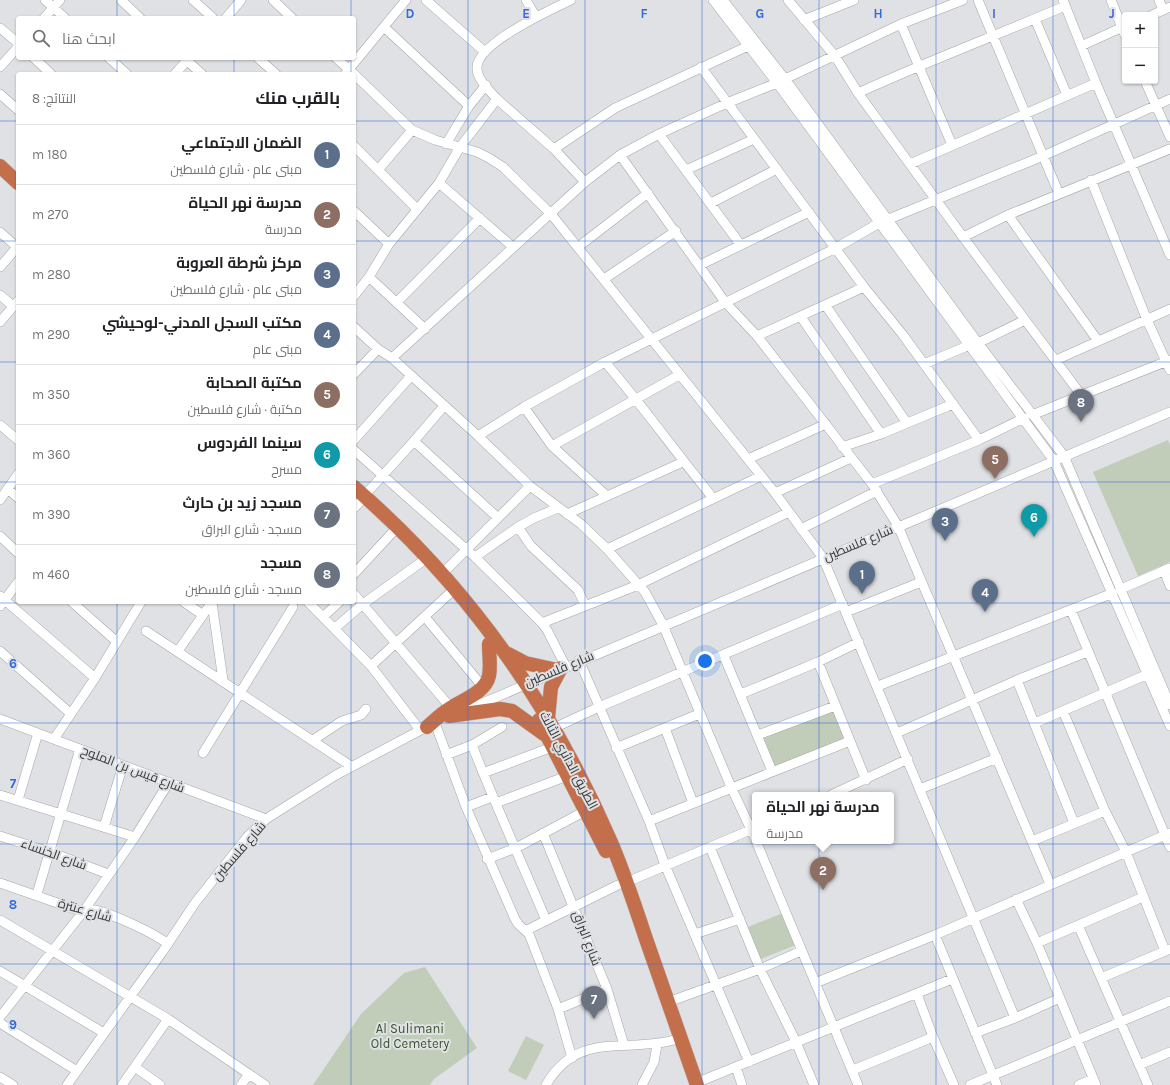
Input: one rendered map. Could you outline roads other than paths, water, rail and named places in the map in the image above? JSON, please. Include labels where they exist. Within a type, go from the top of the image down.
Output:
[{"type":"highway","points":[[0,166],[16,181]]},
{"type":"highway","points":[[0,177],[16,191]]},
{"type":"highway","name":"الطريق الدائري الثالث","points":[[357,498],[449,594],[488,644],[523,684]]},
{"type":"highway","name":"الطريق الدائري الثالث","points":[[357,498],[443,573],[506,653],[609,838],[622,883],[674,1040],[695,1084]]},
{"type":"highway","points":[[427,727],[483,687],[489,677],[488,644]]},
{"type":"highway","points":[[450,712],[500,709],[512,711],[551,732],[551,687],[561,668],[524,663],[506,653]]},
{"type":"highway","name":"الطريق الدائري الثالث","points":[[551,732],[567,776],[622,883],[668,1002],[695,1084]]},
{"type":"street","points":[[45,0],[63,16]]},
{"type":"street","points":[[46,16],[60,0]]},
{"type":"street","points":[[121,0],[138,16]]},
{"type":"street","points":[[193,0],[211,16]]},
{"type":"street","points":[[228,16],[241,0]]},
{"type":"street","points":[[273,0],[290,16]]},
{"type":"street","points":[[351,72],[406,0]]},
{"type":"street","points":[[426,0],[485,52]]},
{"type":"street","points":[[526,0],[536,16]]},
{"type":"street","points":[[572,0],[536,16],[509,33],[485,52],[477,63],[476,70],[479,77],[497,99],[554,149],[585,182]]},
{"type":"street","points":[[713,0],[748,46],[781,81]]},
{"type":"street","points":[[723,0],[883,221],[1028,417],[1054,461],[1170,705]]},
{"type":"street","points":[[788,0],[835,56],[858,93],[936,198],[962,237],[1082,396]]},
{"type":"street","points":[[804,20],[854,0]]},
{"type":"street","points":[[392,358],[585,182],[620,155],[659,134],[727,103],[781,81],[941,4],[963,0]]},
{"type":"street","points":[[978,0],[1058,194]]},
{"type":"street","points":[[1111,0],[1122,25]]},
{"type":"street","points":[[1159,0],[1166,9]]},
{"type":"street","points":[[858,93],[919,65],[993,37],[1035,19],[1064,3],[1096,83],[1115,123],[1170,255]]},
{"type":"street","points":[[1035,19],[1067,95]]},
{"type":"street","points":[[902,24],[952,145]]},
{"type":"street","points":[[384,27],[469,106]]},
{"type":"street","points":[[0,28],[16,41]]},
{"type":"street","points":[[1081,46],[1122,31]]},
{"type":"street","points":[[554,149],[615,108],[748,46]]},
{"type":"street","points":[[0,67],[16,49]]},
{"type":"street","points":[[36,60],[50,72]]},
{"type":"street","points":[[111,60],[125,72]]},
{"type":"street","points":[[176,72],[185,60]]},
{"type":"street","points":[[187,60],[200,72]]},
{"type":"street","points":[[260,60],[274,72]]},
{"type":"street","points":[[338,60],[349,72]]},
{"type":"street","points":[[701,67],[864,287],[924,364],[979,440]]},
{"type":"street","points":[[356,79],[412,130],[446,144],[477,152],[503,167],[551,214],[775,493],[823,558],[898,733],[1015,1018]]},
{"type":"street","points":[[910,164],[1096,83]]},
{"type":"street","points":[[1146,84],[1170,137]]},
{"type":"street","points":[[446,144],[469,106],[486,85]]},
{"type":"street","points":[[0,94],[16,108]]},
{"type":"street","points":[[357,285],[369,277],[389,244],[439,183],[460,147],[497,99]]},
{"type":"street","points":[[478,436],[524,407],[605,362],[836,248],[883,221],[936,198],[1043,156],[1170,99]]},
{"type":"street","points":[[378,170],[412,130]]},
{"type":"street","points":[[659,134],[740,244]]},
{"type":"street","points":[[686,170],[754,139]]},
{"type":"street","points":[[962,237],[1008,215],[1170,149]]},
{"type":"street","points":[[356,151],[378,170],[417,209]]},
{"type":"street","points":[[620,155],[676,231],[725,302],[757,336],[826,424],[874,488],[898,526],[921,582],[955,656],[971,701],[997,758],[1050,884]]},
{"type":"street","points":[[711,203],[777,169]]},
{"type":"street","points":[[1091,180],[1147,320],[1168,360],[1170,370]]},
{"type":"street","points":[[439,183],[514,247]]},
{"type":"street","points":[[578,247],[648,193]]},
{"type":"street","points":[[700,265],[740,244],[809,212]]},
{"type":"street","points":[[356,213],[389,244]]},
{"type":"street","points":[[1008,215],[1098,341]]},
{"type":"street","points":[[397,302],[480,218]]},
{"type":"street","points":[[604,279],[676,231]]},
{"type":"street","points":[[0,232],[16,245]]},
{"type":"street","points":[[0,267],[16,249]]},
{"type":"street","points":[[369,277],[425,329]]},
{"type":"street","points":[[757,336],[826,306],[864,287]]},
{"type":"street","points":[[0,295],[16,303],[0,322]]},
{"type":"street","points":[[826,306],[907,423]]},
{"type":"street","points":[[1056,360],[1170,309]]},
{"type":"street","points":[[801,317],[881,434]]},
{"type":"street","points":[[924,364],[974,344],[1025,320]]},
{"type":"street","points":[[356,329],[378,349],[392,358],[478,436],[530,486],[581,524],[607,549],[645,592],[663,625],[731,788],[752,828]]},
{"type":"street","points":[[356,372],[378,349]]},
{"type":"street","points":[[801,529],[874,488],[1028,417],[1168,360]]},
{"type":"street","points":[[605,362],[636,398],[683,462],[713,498]]},
{"type":"street","points":[[552,446],[679,375]]},
{"type":"street","points":[[356,438],[411,376]]},
{"type":"street","points":[[842,446],[881,434],[953,404]]},
{"type":"street","points":[[357,498],[384,475],[444,406]]},
{"type":"street","points":[[524,407],[552,446],[607,496]]},
{"type":"street","name":"شارع فلسطين","points":[[450,712],[523,684],[1170,412]]},
{"type":"street","points":[[1028,417],[1064,456],[1086,506],[1148,674],[1170,726]]},
{"type":"street","points":[[748,459],[826,424]]},
{"type":"street","points":[[0,425],[16,438]]},
{"type":"street","points":[[414,441],[498,518]]},
{"type":"street","points":[[356,452],[475,557],[542,623],[547,630],[561,668]]},
{"type":"street","points":[[775,493],[851,458]]},
{"type":"street","points":[[567,514],[683,462]]},
{"type":"street","points":[[607,549],[761,476]]},
{"type":"street","points":[[0,500],[16,477]]},
{"type":"street","points":[[443,573],[467,551],[530,486]]},
{"type":"street","points":[[8,489],[16,496]]},
{"type":"street","points":[[1076,510],[1086,506]]},
{"type":"street","points":[[475,557],[518,527],[534,518],[558,508]]},
{"type":"street","points":[[542,623],[638,585],[789,512]]},
{"type":"street","points":[[518,527],[532,546],[578,590],[585,605]]},
{"type":"street","points":[[356,572],[392,534]]},
{"type":"street","points":[[0,536],[16,552]]},
{"type":"street","points":[[335,628],[364,604],[420,563]]},
{"type":"street","points":[[878,686],[1071,610],[1167,569],[1170,586]]},
{"type":"street","points":[[483,773],[551,732],[599,707],[845,608],[921,582]]},
{"type":"street","points":[[16,584],[2,601],[95,678]]},
{"type":"street","points":[[371,666],[449,594]]},
{"type":"street","points":[[356,596],[397,642],[450,712]]},
{"type":"street","points":[[74,604],[117,642]]},
{"type":"street","points":[[54,739],[95,678],[138,604]]},
{"type":"street","points":[[187,604],[203,615]]},
{"type":"street","points":[[178,651],[211,604]]},
{"type":"street","points":[[212,604],[223,680]]},
{"type":"street","points":[[310,604],[335,628],[427,727],[446,755],[487,859],[515,919],[522,928],[527,930],[558,1009],[572,1058]]},
{"type":"street","points":[[323,617],[337,604]]},
{"type":"street","points":[[203,753],[293,607]]},
{"type":"street","points":[[1071,610],[1087,652],[1168,834],[1170,847]]},
{"type":"street","points":[[425,617],[483,687]]},
{"type":"street","points":[[146,631],[240,691],[351,766]]},
{"type":"street","points":[[741,694],[818,662],[859,642]]},
{"type":"street","points":[[0,651],[71,714]]},
{"type":"street","points":[[898,733],[1017,680],[1087,652]]},
{"type":"street","points":[[724,656],[772,771]]},
{"type":"street","points":[[579,660],[649,821],[665,865],[749,1062]]},
{"type":"street","points":[[818,662],[866,780]]},
{"type":"street","points":[[1035,722],[1063,712],[1148,674]]},
{"type":"street","points":[[1017,680],[1074,823]]},
{"type":"street","points":[[758,735],[835,706]]},
{"type":"street","points":[[313,740],[342,721],[361,715],[366,709]]},
{"type":"street","points":[[1063,712],[1105,811],[1126,852],[1143,897],[1168,950],[1101,978]]},
{"type":"street","points":[[616,748],[699,714]]},
{"type":"street","name":"شارع قيس بن الملوح","points":[[0,719],[266,819]]},
{"type":"street","name":"شارع فلسطين","points":[[67,1085],[168,944],[195,903],[247,837],[266,819],[351,766],[427,727]]},
{"type":"street","points":[[446,755],[472,745],[502,727]]},
{"type":"street","points":[[665,728],[694,803]]},
{"type":"street","points":[[18,800],[38,733]]},
{"type":"street","points":[[649,821],[850,741]]},
{"type":"street","points":[[472,745],[546,920]]},
{"type":"street","points":[[37,894],[80,749]]},
{"type":"street","points":[[920,789],[997,758]]},
{"type":"street","points":[[837,792],[866,780],[908,759]]},
{"type":"street","points":[[104,827],[123,765]]},
{"type":"street","points":[[466,807],[494,800],[567,776]]},
{"type":"street","points":[[0,1017],[24,985],[54,951],[83,912],[135,837],[169,782]]},
{"type":"street","points":[[0,795],[135,837]]},
{"type":"street","points":[[487,859],[516,848],[585,811]]},
{"type":"street","points":[[1032,840],[1105,811]]},
{"type":"street","name":"شارع البراق","points":[[543,833],[575,907],[607,989],[624,1045]]},
{"type":"street","points":[[527,930],[622,883],[710,847],[752,833]]},
{"type":"street","points":[[815,983],[935,935],[1016,898],[1168,834]]},
{"type":"street","name":"شارع الخنساء","points":[[0,836],[50,852],[108,874]]},
{"type":"street","points":[[757,844],[858,1085]]},
{"type":"street","points":[[710,847],[760,969],[796,1042],[814,1085]]},
{"type":"street","name":"شارع عنترة","points":[[0,883],[37,894],[83,912],[96,910],[161,939],[168,944]]},
{"type":"street","points":[[1037,943],[1143,897]]},
{"type":"street","points":[[1016,898],[1037,943],[1094,1082],[1079,1085]]},
{"type":"street","points":[[695,934],[740,919]]},
{"type":"street","points":[[0,920],[168,1019],[265,1085]]},
{"type":"street","points":[[1078,925],[1148,1085]]},
{"type":"street","points":[[935,935],[996,1085]]},
{"type":"street","points":[[668,1002],[760,969],[801,951]]},
{"type":"street","points":[[0,971],[104,1033]]},
{"type":"street","points":[[695,1084],[952,979]]},
{"type":"street","points":[[558,1009],[607,989]]},
{"type":"street","points":[[917,994],[933,1037],[954,1085]]},
{"type":"street","points":[[975,1033],[1015,1018],[1060,998]]},
{"type":"street","points":[[970,1085],[1170,1001]]},
{"type":"street","points":[[122,1085],[168,1019]]},
{"type":"street","points":[[0,1024],[77,1071]]},
{"type":"street","points":[[853,1070],[933,1037]]},
{"type":"street","points":[[546,1085],[560,1067],[572,1058],[596,1047],[657,1045],[674,1040]]},
{"type":"street","points":[[642,1085],[654,1062],[657,1045]]},
{"type":"street","points":[[1139,1065],[1170,1052]]},
{"type":"street","points":[[135,1067],[160,1085]]},
{"type":"street","points":[[736,1067],[742,1085]]},
{"type":"street","points":[[241,1085],[249,1074]]},
{"type":"street","points":[[0,1078],[13,1085]]},
{"type":"place","name":"مسجد","points":[[1081,422]]},
{"type":"place","name":"مكتبة الصحابة","points":[[995,479]]},
{"type":"place","name":"سينما الفردوس","points":[[1034,537]]},
{"type":"place","name":"مركز شرطة العروبة","points":[[945,541]]},
{"type":"place","name":"الضمان الاجتماعي","points":[[862,594]]},
{"type":"place","name":"مكتب السجل المدني-لوحيشي","points":[[985,612]]},
{"type":"place","name":"مدرسة نهر الحياة","points":[[823,890]]},
{"type":"place","name":"مسجد زيد بن حارث","points":[[594,1019]]},
{"type":"park label","name":"Al Sulimani Old Cemetery","points":[[410,1036]]}]
